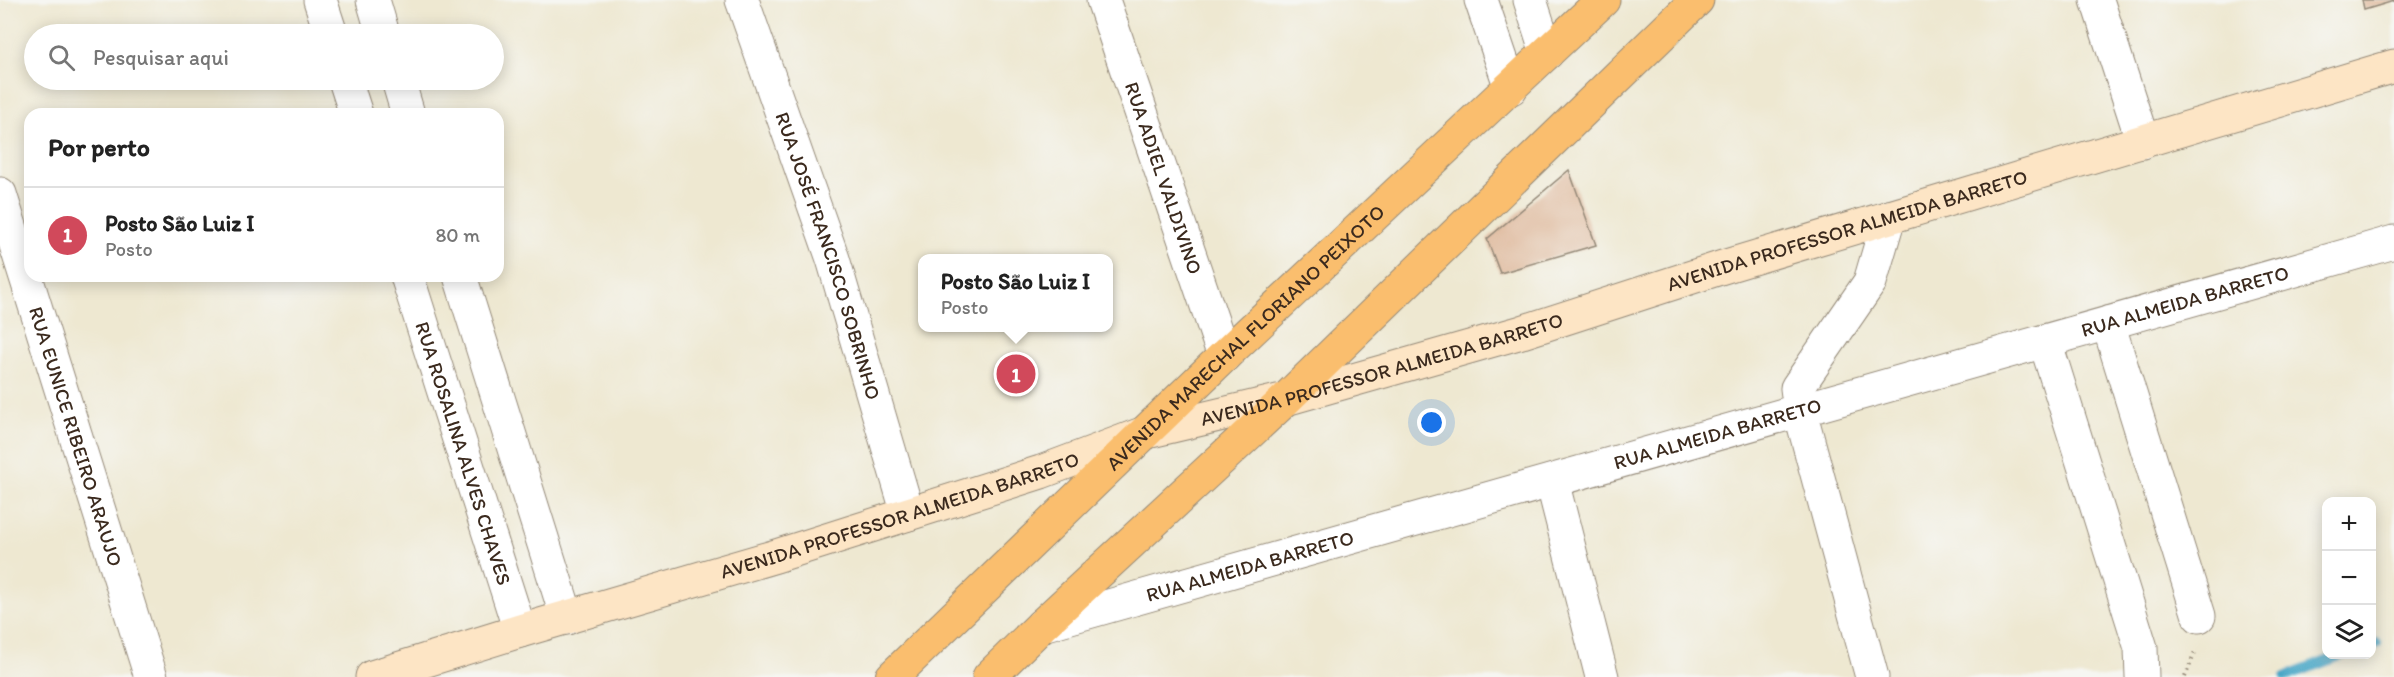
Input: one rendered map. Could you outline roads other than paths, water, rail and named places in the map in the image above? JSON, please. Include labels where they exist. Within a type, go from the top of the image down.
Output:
[{"type":"main road","name":"AVENIDA MARECHAL FLORIANO PEIXOTO","points":[[892,677],[1224,356],[1604,0]]},
{"type":"main road","points":[[989,677],[1286,399],[1697,0]]},
{"type":"main road","name":"AVENIDA PROFESSOR ALMEIDA BARRETO","points":[[372,677],[776,556],[1041,472],[1147,432],[1286,399],[1522,332],[1723,267],[2394,66]]},
{"type":"street","points":[[320,0],[328,24]]},
{"type":"street","points":[[372,0],[380,24]]},
{"type":"street","name":"RUA JOSÉ FRANCISCO SOBRINHO","points":[[742,0],[833,260],[908,514]]},
{"type":"street","name":"RUA ADIEL VALDIVINO","points":[[1103,0],[1224,356]]},
{"type":"street","points":[[1481,0],[1511,88]]},
{"type":"street","points":[[1530,0],[1547,52]]},
{"type":"street","points":[[2097,0],[2143,142]]},
{"type":"street","points":[[348,90],[354,108]]},
{"type":"street","points":[[401,90],[406,108]]},
{"type":"street","name":"RUA EUNICE RIBEIRO ARAUJO","points":[[0,194],[24,271]]},
{"type":"street","points":[[1872,677],[1800,411],[1797,388],[1870,282],[1889,217]]},
{"type":"street","name":"RUA ALMEIDA BARRETO","points":[[1042,625],[2394,242]]},
{"type":"street","name":"RUA EUNICE RIBEIRO ARAUJO","points":[[28,282],[151,677]]},
{"type":"street","name":"RUA ROSALINA ALVES CHAVES","points":[[409,282],[520,631]]},
{"type":"street","points":[[462,282],[567,618]]},
{"type":"street","points":[[2108,323],[2199,616]]},
{"type":"street","points":[[2045,341],[2141,662]]},
{"type":"street","points":[[1552,481],[1602,677]]},
{"type":"waterway","points":[[2285,677],[2332,659]]},
{"type":"place","name":"Posto São Luiz I","points":[[1016,374]]}]
